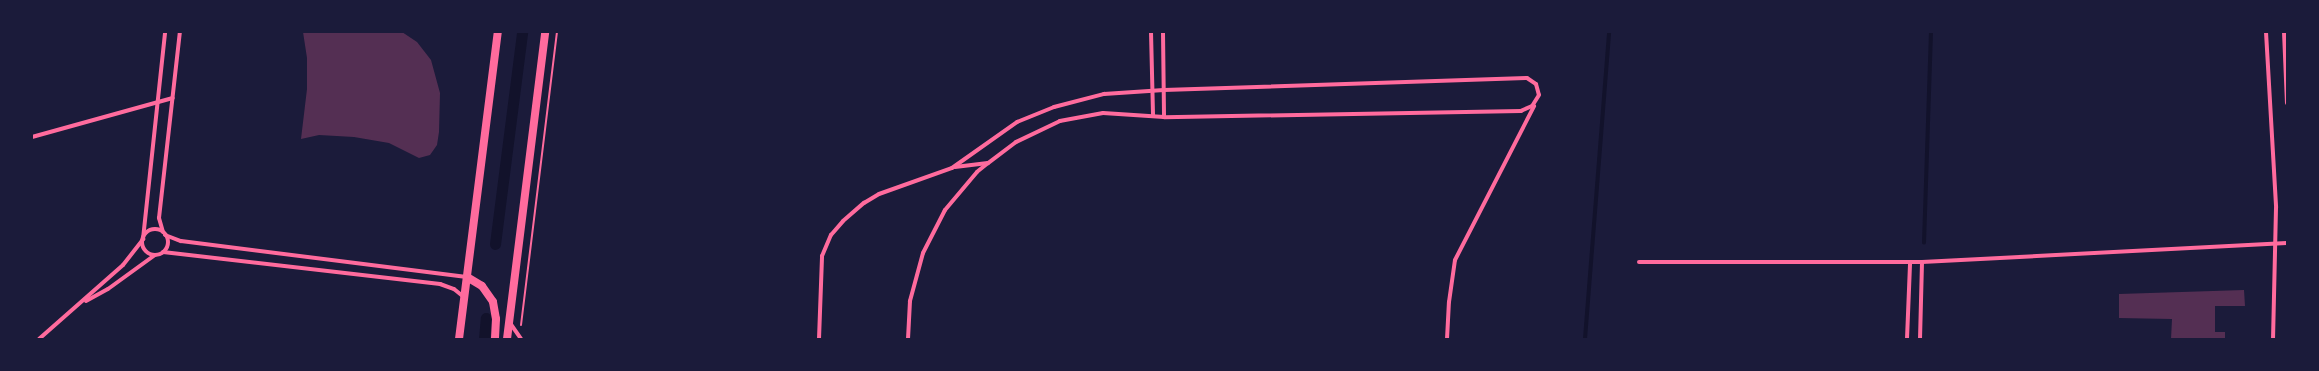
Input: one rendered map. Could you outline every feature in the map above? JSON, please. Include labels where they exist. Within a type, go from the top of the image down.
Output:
[{"type":"main road","points":[[459,339],[498,32]]},
{"type":"main road","points":[[507,339],[545,32]]},
{"type":"main road","points":[[467,277],[482,286],[493,302],[496,319],[495,339]]},
{"type":"street","points":[[155,255],[145,251],[143,239],[159,102],[165,32]]},
{"type":"street","points":[[163,252],[168,243],[159,218],[180,32]]},
{"type":"street","points":[[1151,32],[1153,116]]},
{"type":"street","points":[[1163,32],[1164,117]]},
{"type":"street","points":[[2266,32],[2276,208],[2273,339]]},
{"type":"street","points":[[2284,32],[2287,103]]},
{"type":"street","points":[[952,168],[1017,122],[1054,107],[1104,94],[1164,90],[1527,78],[1536,84],[1539,95],[1455,260],[1449,302],[1447,339]]},
{"type":"street","points":[[908,339],[910,301],[923,253],[945,210],[977,172],[988,163],[1016,142],[1060,121],[1103,114],[1164,117],[1521,111],[1532,106],[1539,95]]},
{"type":"street","points":[[32,137],[173,98]]},
{"type":"street","points":[[819,339],[822,256],[831,235],[864,203],[879,194],[952,168],[988,163]]},
{"type":"street","points":[[39,339],[82,303],[102,281],[126,261],[151,230],[164,233],[181,241],[467,277]]},
{"type":"street","points":[[1639,262],[1910,263],[2287,243]]},
{"type":"street","points":[[82,303],[108,289],[155,255],[163,252],[440,284],[454,289],[464,297]]},
{"type":"street","points":[[1920,339],[1922,262]]},
{"type":"street","points":[[1907,339],[1910,263]]},
{"type":"street","points":[[509,321],[520,338]]},
{"type":"path","points":[[520,338],[557,32]]},
{"type":"building","points":[[303,32],[402,32],[417,42],[431,60],[440,93],[439,132],[437,145],[430,155],[419,158],[389,143],[354,137],[319,135],[301,139],[307,89],[307,58]]},
{"type":"building","points":[[2244,290],[2245,306],[2215,306],[2215,332],[2225,332],[2225,339],[2171,339],[2172,319],[2119,318],[2119,294]]},
{"type":"waterway","points":[[495,244],[522,32]]},
{"type":"waterway","points":[[1585,339],[1609,32]]},
{"type":"waterway","points":[[1924,243],[1931,32]]},
{"type":"waterway","points":[[484,339],[486,318]]}]
